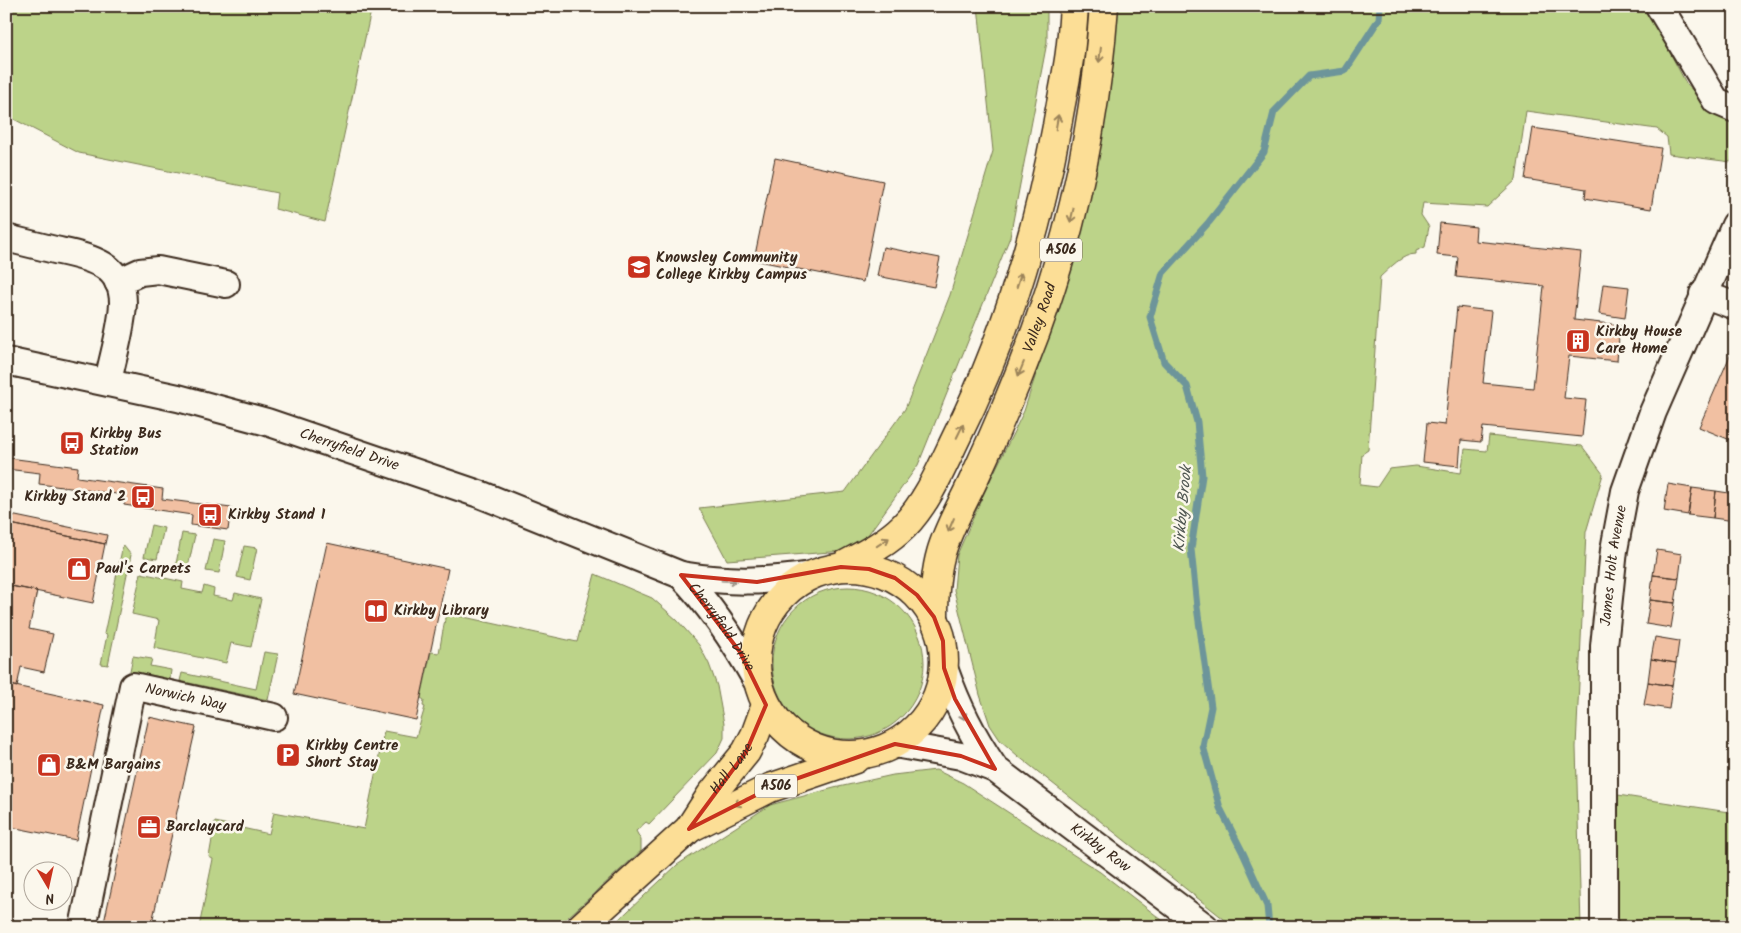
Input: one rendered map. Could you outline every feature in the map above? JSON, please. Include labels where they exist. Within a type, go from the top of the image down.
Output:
[{"type":"main road","name":"Valley Road","points":[[841,567],[885,542],[912,517],[939,475],[965,421],[1001,337],[1031,242],[1051,155],[1070,51],[1074,6]]},
{"type":"main road","name":"Valley Road","points":[[934,617],[935,577],[941,552],[953,521],[973,482],[1005,410],[1036,330],[1070,222],[1088,142],[1101,49],[1104,6]]},
{"type":"main road","name":"A506","points":[[841,567],[869,569],[895,578],[917,594],[934,617],[943,641],[944,668],[937,699],[920,725],[895,744],[869,754],[844,756],[820,751],[798,740],[780,724],[762,694],[756,650],[765,619],[784,593],[811,575],[841,567]]},
{"type":"main road","name":"Hall Lane","points":[[581,927],[689,829],[711,795],[746,752],[755,735],[762,694]]},
{"type":"main road","name":"Hall Lane","points":[[689,829],[770,788],[869,754]]},
{"type":"street","points":[[1659,6],[1716,101],[1735,109]]},
{"type":"street","name":"James Holt Avenue","points":[[1608,926],[1604,646],[1614,550],[1625,491],[1650,420],[1703,294],[1735,226]]},
{"type":"street","points":[[6,238],[90,258],[107,267],[114,274],[123,300],[108,382]]},
{"type":"street","points":[[118,282],[140,272],[158,270],[226,284]]},
{"type":"street","points":[[1703,294],[1735,306]]},
{"type":"street","name":"Cherryfield Drive","points":[[6,361],[178,398],[267,422],[482,495],[681,575],[736,582],[757,582],[811,575]]},
{"type":"street","name":"Cherryfield Drive","points":[[681,575],[705,601],[740,652],[762,694]]},
{"type":"street","name":"Kirkby Row","points":[[944,668],[966,724],[995,769]]},
{"type":"street","name":"Norwich Way","points":[[83,927],[133,686],[274,717]]},
{"type":"street","name":"Kirkby Row","points":[[895,744],[961,756],[995,769],[1205,927]]},
{"type":"highlighted area","points":[[841,567],[869,569],[895,578],[917,595],[934,617],[943,641],[944,668],[955,699],[995,769],[961,756],[895,744],[770,788],[689,829],[746,752],[766,705],[740,652],[681,575],[757,582]]},
{"type":"green space","points":[[6,6],[372,6],[325,222],[275,209],[277,193],[79,153],[6,115]]},
{"type":"green space","points":[[978,6],[1047,6],[1047,42],[1010,237],[918,465],[857,550],[727,560],[699,508],[845,492],[905,409],[950,295],[993,151]]},
{"type":"green space","points":[[1116,6],[1645,6],[1686,83],[1708,108],[1735,121],[1735,147],[1731,162],[1669,154],[1667,137],[1657,129],[1526,111],[1516,180],[1487,207],[1423,203],[1421,215],[1429,227],[1425,247],[1416,251],[1416,254],[1401,259],[1380,277],[1368,450],[1362,454],[1360,485],[1377,487],[1389,469],[1416,466],[1461,473],[1465,449],[1487,451],[1489,436],[1582,446],[1603,474],[1586,532],[1576,747],[1581,927],[1234,927],[1018,756],[1000,740],[990,725],[980,695],[954,590],[957,555],[983,495],[1024,411],[1062,294],[1097,169]]},
{"type":"green space","points":[[151,525],[164,528],[157,559],[144,557]]},
{"type":"green space","points":[[182,533],[195,535],[188,567],[176,564]]},
{"type":"green space","points":[[213,539],[225,541],[219,573],[206,571]]},
{"type":"green space","points":[[123,545],[131,555],[108,665],[101,664],[107,635],[104,634]]},
{"type":"green space","points":[[244,546],[257,548],[250,580],[237,577]]},
{"type":"green space","points":[[141,573],[183,582],[182,589],[202,593],[204,586],[214,589],[213,596],[233,600],[235,593],[261,599],[251,647],[231,643],[226,663],[154,648],[159,620],[132,614]]},
{"type":"green space","points":[[595,574],[652,598],[677,620],[699,645],[709,664],[717,686],[724,724],[724,738],[717,753],[649,824],[646,822],[636,831],[641,840],[641,851],[557,927],[199,927],[213,859],[209,857],[215,822],[269,834],[274,812],[364,829],[384,731],[416,737],[425,707],[423,706],[424,700],[421,698],[431,652],[439,653],[446,613],[577,642]]},
{"type":"green space","points":[[848,587],[877,593],[902,609],[918,634],[924,663],[918,692],[902,717],[877,733],[848,739],[819,733],[794,717],[778,692],[772,663],[778,634],[794,609],[819,593]]},
{"type":"green space","points":[[264,652],[278,654],[268,700],[180,681],[182,673],[256,689]]},
{"type":"green space","points":[[133,656],[152,659],[150,666],[171,670],[170,679],[130,671]]},
{"type":"green space","points":[[936,770],[963,783],[1100,872],[1171,927],[611,927],[677,865],[770,805],[893,775]]},
{"type":"green space","points":[[1605,793],[1735,813],[1735,927],[1618,927],[1604,925]]},
{"type":"building","points":[[1533,128],[1661,148],[1651,209],[1585,198],[1586,189],[1525,179]]},
{"type":"building","points":[[775,158],[883,181],[863,282],[754,260]]},
{"type":"building","name":"Kirkby House Care Home","points":[[1440,223],[1476,227],[1475,241],[1581,252],[1574,320],[1620,325],[1617,361],[1569,356],[1564,398],[1586,400],[1582,437],[1483,427],[1481,442],[1461,440],[1459,466],[1423,462],[1427,423],[1445,425],[1457,307],[1491,311],[1483,383],[1533,388],[1544,286],[1456,277],[1458,257],[1437,255]]},
{"type":"building","points":[[883,247],[940,258],[934,287],[877,276]]},
{"type":"building","points":[[1603,284],[1629,287],[1625,318],[1599,314]]},
{"type":"building","points":[[1735,344],[1735,442],[1699,427]]},
{"type":"building","points":[[6,447],[10,448],[9,458],[78,467],[77,477],[163,489],[162,499],[231,508],[228,530],[191,525],[192,515],[124,505],[125,495],[39,484],[40,473],[6,469]]},
{"type":"building","points":[[1668,484],[1692,488],[1688,515],[1664,511]]},
{"type":"building","points":[[1692,488],[1716,491],[1713,518],[1688,515]]},
{"type":"building","points":[[1716,491],[1735,494],[1735,521],[1713,518]]},
{"type":"building","points":[[6,514],[107,535],[105,544],[6,523]]},
{"type":"building","points":[[6,523],[105,544],[93,603],[6,585]]},
{"type":"building","name":"Kirkby Library","points":[[327,543],[448,569],[416,720],[294,694]]},
{"type":"building","points":[[1657,550],[1682,554],[1679,578],[1653,575]]},
{"type":"building","points":[[1653,575],[1679,578],[1675,603],[1650,600]]},
{"type":"building","points":[[6,585],[37,591],[29,629],[53,634],[44,672],[21,667],[17,687],[6,684]]},
{"type":"building","points":[[1650,600],[1675,603],[1671,628],[1646,624]]},
{"type":"building","points":[[1655,637],[1679,641],[1676,663],[1651,659]]},
{"type":"building","points":[[1651,659],[1676,663],[1672,686],[1648,682]]},
{"type":"building","points":[[1648,682],[1672,686],[1669,709],[1644,705]]},
{"type":"building","name":"B&M Bargains","points":[[6,684],[104,705],[76,840],[6,826]]},
{"type":"building","name":"Barclaycard","points":[[149,717],[196,727],[151,927],[103,927]]},
{"type":"waterway","name":"Kirkby Brook","points":[[1269,927],[1267,906],[1220,808],[1203,746],[1211,707],[1191,549],[1202,476],[1197,422],[1187,386],[1164,362],[1150,317],[1163,273],[1209,222],[1264,152],[1274,112],[1309,76],[1345,71],[1379,19],[1380,6]]},
{"type":"place","name":"Knowsley Community College Kirkby Campus","points":[[639,267]]},
{"type":"place","name":"Kirkby House Care Home","points":[[1578,341]]},
{"type":"place","name":"Kirkby Bus Station","points":[[72,443]]},
{"type":"place","name":"Kirkby Stand 2","points":[[143,497]]},
{"type":"place","name":"Kirkby Stand 1","points":[[210,515]]},
{"type":"place","name":"Paul's Carpets","points":[[79,569]]},
{"type":"place","name":"Kirkby Library","points":[[376,611]]},
{"type":"place","name":"Kirkby Centre Short Stay","points":[[288,755]]},
{"type":"place","name":"B&M Bargains","points":[[49,765]]},
{"type":"place","name":"Barclaycard","points":[[149,827]]}]
